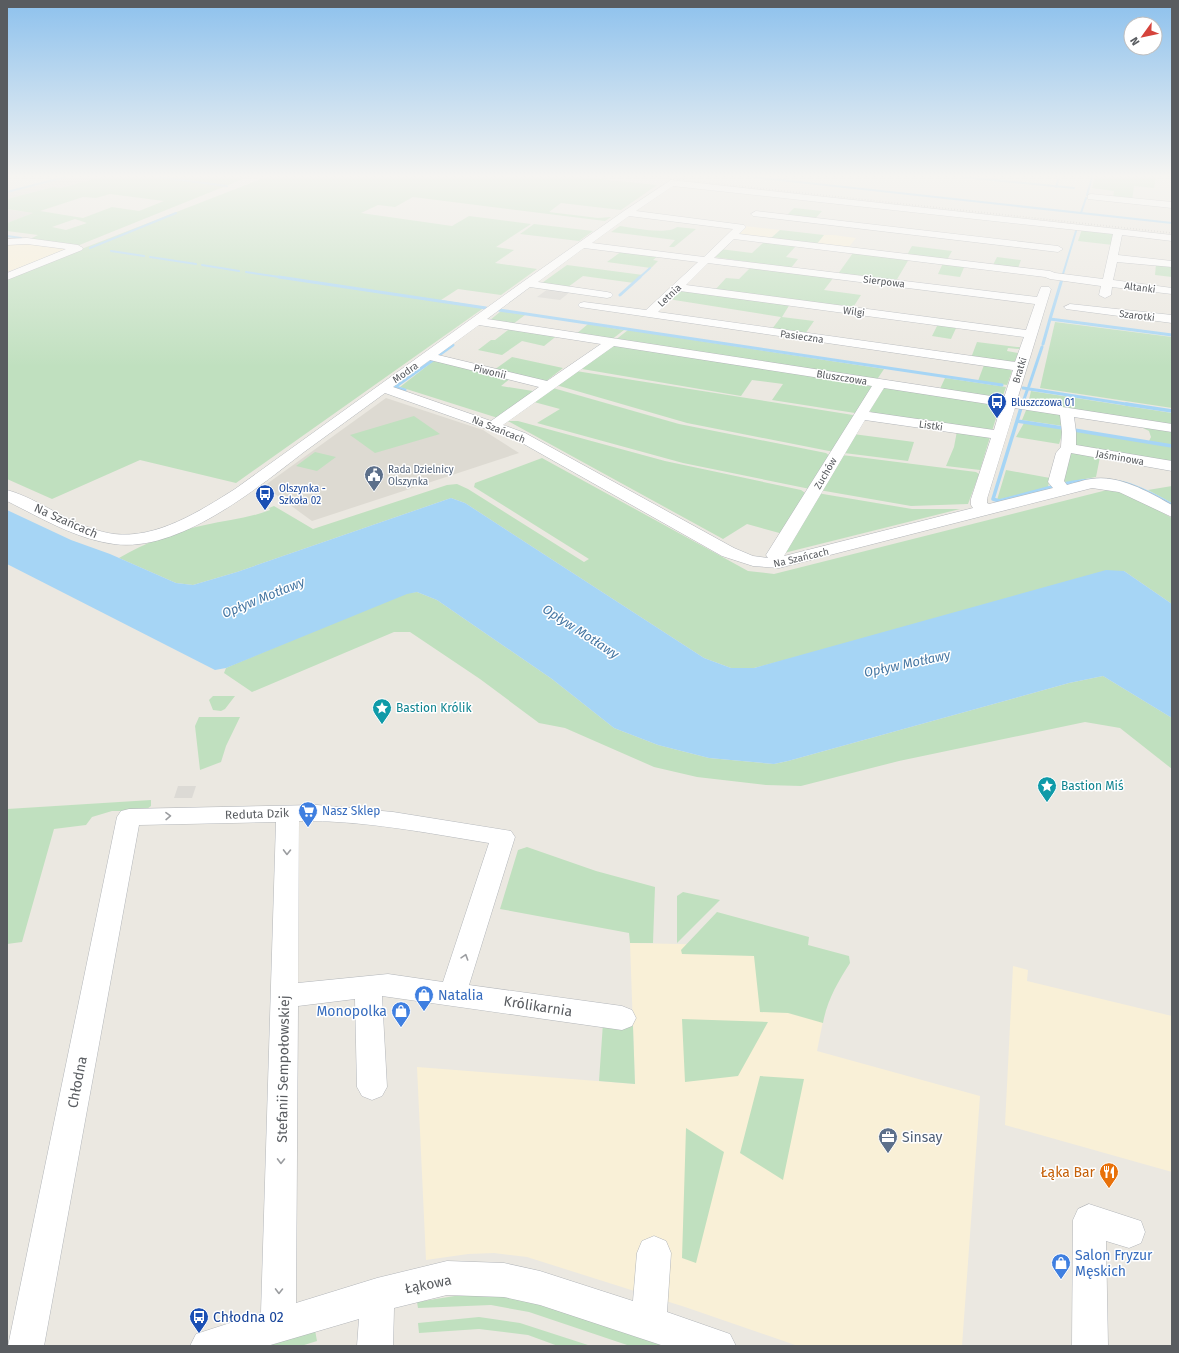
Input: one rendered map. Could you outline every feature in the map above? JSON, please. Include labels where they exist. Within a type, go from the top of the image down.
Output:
[{"type":"street","name":"Modra","points":[[128,540],[167,531],[215,509],[243,491],[383,388],[591,240]]},
{"type":"street","name":"Letnia","points":[[649,314],[726,240]]},
{"type":"street","name":"Altanki","points":[[765,240],[1172,291]]},
{"type":"street","points":[[982,240],[1058,249]]},
{"type":"street","name":"Bratki","points":[[986,510],[979,505],[979,500],[1061,240]]},
{"type":"street","name":"Altanki","points":[[1105,296],[1117,240]]},
{"type":"street","points":[[7,242],[27,241],[78,248],[7,277]]},
{"type":"street","name":"Sierpowa","points":[[584,245],[1041,301]]},
{"type":"street","points":[[1113,258],[1172,264]]},
{"type":"street","points":[[530,284],[614,296]]},
{"type":"street","name":"Wilgi","points":[[678,286],[1031,334]]},
{"type":"street","name":"Szarotki","points":[[1102,311],[1105,296]]},
{"type":"street","points":[[645,300],[661,302]]},
{"type":"street","name":"Pasieczna","points":[[584,305],[1020,367]]},
{"type":"street","name":"Szarotki","points":[[1070,307],[1172,319]]},
{"type":"street","name":"Bluszczowa","points":[[478,321],[1172,428]]},
{"type":"street","points":[[500,334],[511,326]]},
{"type":"street","points":[[494,425],[611,342]]},
{"type":"street","name":"Piwonii","points":[[428,356],[551,386]]},
{"type":"street","name":"Zuchów","points":[[779,563],[775,555],[836,453],[862,415],[880,383]]},
{"type":"street","name":"Na Szańcach","points":[[383,388],[494,425],[520,436],[728,552],[746,561],[758,564],[779,563],[1092,483],[1119,485],[1141,494],[1172,512]]},
{"type":"street","points":[[1063,490],[1056,482],[1063,453],[1068,448],[1069,432],[1066,411]]},
{"type":"street","name":"Listki","points":[[862,415],[999,435]]},
{"type":"street","name":"Jaśminowa","points":[[1068,448],[1172,466]]},
{"type":"street","name":"Na Szańcach","points":[[7,494],[95,536],[114,540],[128,540]]},
{"type":"street","name":"Stefanii Sempołowskiej","points":[[278,1325],[288,813]]},
{"type":"street","name":"Reduta Dzik","points":[[129,817],[317,813],[393,820],[503,837],[453,994]]},
{"type":"street","name":"Chłodna","points":[[26,1346],[129,817]]},
{"type":"street","name":"Królikarnia","points":[[284,996],[388,985],[622,1018]]},
{"type":"street","points":[[368,986],[372,1087]]},
{"type":"street","points":[[1090,1346],[1089,1220],[1130,1232]]},
{"type":"street","points":[[649,1323],[654,1253]]},
{"type":"street","name":"Łąkowa","points":[[208,1346],[377,1295],[447,1278],[504,1280],[540,1288],[718,1346]]},
{"type":"street","points":[[375,1346],[377,1295]]},
{"type":"shaded area","points":[[820,240],[854,240],[848,248],[816,245]]},
{"type":"shaded area","points":[[20,242],[70,248],[7,272],[7,244]]},
{"type":"shaded area","points":[[548,289],[570,292],[560,300],[537,297]]},
{"type":"shaded area","points":[[386,398],[483,430],[519,453],[312,521],[264,486]]},
{"type":"shaded area","points":[[178,786],[196,786],[192,798],[174,798]]},
{"type":"shaded area","points":[[630,943],[770,946],[825,1011],[817,1051],[980,1096],[962,1346],[798,1346],[685,1307],[527,1257],[494,1253],[468,1254],[426,1260],[417,1067],[635,1084]]},
{"type":"shaded area","points":[[1013,966],[1028,970],[1027,981],[1172,1016],[1172,1172],[1005,1125]]},
{"type":"green space","points":[[38,240],[92,240],[77,246]]},
{"type":"green space","points":[[104,240],[506,240],[496,247],[514,250],[495,263],[537,269],[501,295],[458,289],[441,300],[485,307],[236,483],[140,460],[52,499],[7,479],[7,278]]},
{"type":"green space","points":[[675,240],[682,240],[674,247],[669,247]]},
{"type":"green space","points":[[779,240],[820,240],[816,245]]},
{"type":"green space","points":[[1078,240],[1114,240],[1113,245]]},
{"type":"green space","points":[[764,242],[796,246],[786,257],[798,259],[791,268],[714,257],[720,249],[752,253]]},
{"type":"green space","points":[[912,246],[952,251],[947,260],[907,255]]},
{"type":"green space","points":[[622,251],[659,255],[653,260],[658,261],[651,268],[607,262]]},
{"type":"green space","points":[[853,253],[909,259],[896,281],[838,274]]},
{"type":"green space","points":[[997,257],[1021,260],[1018,268],[993,265]]},
{"type":"green space","points":[[943,263],[965,265],[960,277],[938,274]]},
{"type":"green space","points":[[1156,264],[1172,266],[1172,277],[1155,275]]},
{"type":"green space","points":[[567,265],[643,275],[634,283],[583,276],[568,287],[542,283]]},
{"type":"green space","points":[[752,266],[834,277],[824,290],[861,295],[852,309],[715,290],[726,278],[739,279]]},
{"type":"green space","points":[[679,289],[790,304],[782,317],[814,321],[805,334],[772,329],[781,317],[668,299]]},
{"type":"green space","points":[[501,311],[525,315],[513,324],[489,321]]},
{"type":"green space","points":[[1055,322],[1172,337],[1172,408],[1040,388]]},
{"type":"green space","points":[[588,324],[624,330],[611,340],[575,335]]},
{"type":"green space","points":[[938,324],[957,326],[951,339],[932,336]]},
{"type":"green space","points":[[512,327],[559,334],[544,346],[522,341],[502,355],[478,350],[491,340],[495,340]]},
{"type":"green space","points":[[628,330],[884,369],[876,381],[614,341]]},
{"type":"green space","points":[[977,342],[1020,347],[1019,349],[1008,348],[1007,351],[1018,353],[1015,361],[1007,362],[971,358]]},
{"type":"green space","points":[[613,344],[874,384],[855,413],[772,400],[783,384],[752,380],[741,396],[582,369]]},
{"type":"green space","points":[[512,357],[563,368],[545,382],[494,370]]},
{"type":"green space","points":[[436,359],[512,377],[501,386],[539,392],[501,419],[400,387]]},
{"type":"green space","points":[[984,365],[1005,368],[1012,371],[1007,385],[978,381]]},
{"type":"green space","points":[[576,371],[853,415],[856,417],[834,451],[829,451],[687,423],[556,385]]},
{"type":"green space","points":[[945,378],[1006,387],[1002,398],[939,391]]},
{"type":"green space","points":[[888,387],[1000,405],[992,431],[874,414],[867,409],[880,389]]},
{"type":"green space","points":[[553,388],[679,424],[826,453],[831,457],[810,489],[683,463],[537,423],[560,409],[534,402]]},
{"type":"green space","points":[[1031,391],[1172,413],[1172,426],[1028,404]]},
{"type":"green space","points":[[1027,408],[1056,412],[1062,416],[1063,426],[1022,420]]},
{"type":"green space","points":[[414,416],[440,434],[375,453],[350,435]]},
{"type":"green space","points":[[508,421],[518,421],[665,461],[801,490],[808,495],[783,534],[747,524],[723,539]]},
{"type":"green space","points":[[1024,423],[1064,429],[1059,444],[1016,437]]},
{"type":"green space","points":[[1141,427],[1172,430],[1172,445],[1149,441],[1151,437],[1149,431]]},
{"type":"green space","points":[[957,431],[990,437],[980,470],[946,466],[954,447]]},
{"type":"green space","points":[[1073,431],[1172,446],[1172,464],[1072,445]]},
{"type":"green space","points":[[853,434],[914,442],[908,461],[844,453]]},
{"type":"green space","points":[[1068,451],[1100,457],[1096,477],[1063,483]]},
{"type":"green space","points":[[315,452],[336,457],[317,471],[296,466]]},
{"type":"green space","points":[[842,455],[976,472],[979,474],[968,504],[911,506],[819,490]]},
{"type":"green space","points":[[542,458],[748,571],[774,574],[1107,490],[1129,494],[1172,518],[1172,604],[1124,571],[754,668],[731,668],[704,658],[465,503],[451,498],[237,572],[193,585],[176,583],[119,558],[139,547],[171,534],[254,515],[270,510],[269,508],[274,506],[313,529],[447,485],[457,484],[468,489],[584,562],[589,559],[474,487],[475,483]]},
{"type":"green space","points":[[1006,470],[1050,478],[1048,487],[997,500]]},
{"type":"green space","points":[[1172,486],[1172,503],[1148,490]]},
{"type":"green space","points":[[817,493],[912,509],[960,509],[780,554]]},
{"type":"green space","points":[[417,592],[437,600],[552,679],[614,728],[658,745],[709,758],[774,764],[1069,683],[1103,676],[1172,718],[1172,769],[1120,728],[1085,722],[899,761],[801,786],[766,785],[697,777],[654,767],[565,728],[539,723],[480,679],[410,632],[394,632],[252,692],[224,673],[226,668],[235,664],[374,606],[407,593]]},
{"type":"green space","points":[[213,696],[235,696],[225,709],[221,711],[213,710],[209,700]]},
{"type":"green space","points":[[199,717],[240,717],[226,746],[221,762],[200,770],[195,726]]},
{"type":"green space","points":[[151,800],[151,806],[144,811],[112,811],[92,817],[86,825],[54,829],[22,942],[7,944],[7,809]]},
{"type":"green space","points":[[527,847],[596,871],[655,887],[653,943],[630,943],[629,933],[500,909],[518,850]]},
{"type":"green space","points":[[683,892],[720,900],[677,943],[677,896]]},
{"type":"green space","points":[[717,912],[809,937],[808,945],[849,956],[850,963],[830,999],[823,1023],[788,1013],[760,1012],[754,956],[682,954],[681,950]]},
{"type":"green space","points":[[682,1019],[768,1022],[738,1076],[685,1082]]},
{"type":"green space","points":[[603,1023],[633,1026],[635,1084],[599,1081]]},
{"type":"green space","points":[[760,1076],[804,1079],[783,1180],[740,1153]]},
{"type":"green space","points":[[686,1128],[724,1152],[696,1263],[682,1258]]},
{"type":"green space","points":[[461,1295],[503,1297],[527,1301],[668,1346],[630,1346],[529,1312],[491,1305],[418,1308],[417,1302]]},
{"type":"green space","points":[[479,1317],[520,1323],[591,1346],[558,1346],[528,1335],[479,1329],[419,1333],[418,1323]]},
{"type":"green space","points":[[315,1330],[317,1341],[301,1346],[263,1346]]},
{"type":"water","name":"Opływ Motławy","points":[[451,498],[465,503],[704,658],[731,668],[754,668],[1106,570],[1124,571],[1172,604],[1172,718],[1103,676],[1069,683],[774,764],[709,758],[658,745],[614,728],[552,679],[437,600],[417,592],[407,594],[226,668],[215,670],[7,564],[7,510],[71,540],[110,554],[176,583],[193,585],[237,572]]},
{"type":"waterway","points":[[90,248],[109,240]]},
{"type":"waterway","points":[[1063,274],[1073,240]]},
{"type":"waterway","points":[[111,251],[144,256]]},
{"type":"waterway","points":[[150,257],[196,264]]},
{"type":"waterway","points":[[202,265],[239,271]]},
{"type":"waterway","points":[[639,278],[650,268]]},
{"type":"waterway","points":[[246,272],[286,278]]},
{"type":"waterway","points":[[279,277],[486,308]]},
{"type":"waterway","points":[[620,295],[640,277]]},
{"type":"waterway","points":[[1050,319],[1062,279]]},
{"type":"waterway","points":[[499,310],[1002,385]]},
{"type":"waterway","points":[[1043,344],[1050,319]]},
{"type":"waterway","points":[[1050,319],[1172,335]]},
{"type":"waterway","points":[[439,355],[453,345]]},
{"type":"waterway","points":[[1029,386],[1042,347]]},
{"type":"waterway","points":[[405,390],[395,387],[433,360]]},
{"type":"waterway","points":[[1023,388],[1028,389]]},
{"type":"waterway","points":[[1023,402],[1028,389]]},
{"type":"waterway","points":[[1028,389],[1132,405]]},
{"type":"waterway","points":[[1126,404],[1172,411]]},
{"type":"waterway","points":[[1017,421],[1021,408]]},
{"type":"waterway","points":[[1017,421],[1063,428]]},
{"type":"waterway","points":[[1017,421],[993,499],[999,501],[1052,487]]},
{"type":"waterway","points":[[1074,430],[1172,446]]},
{"type":"waterway","points":[[1064,484],[1095,480],[1120,482],[1145,491],[1172,505]]},
{"type":"place","name":"Bluszczowa 01","points":[[997,419]]},
{"type":"place","name":"Rada Dzielnicy Olszynka","points":[[374,492]]},
{"type":"place","name":"Olszynka - Szkoła 02","points":[[265,511]]},
{"type":"place","name":"Bastion Królik","points":[[382,725]]},
{"type":"place","name":"Bastion Miś","points":[[1047,803]]},
{"type":"place","name":"Nasz Sklep","points":[[308,828]]},
{"type":"place","name":"Natalia","points":[[424,1012]]},
{"type":"place","name":"Monopolka","points":[[401,1028]]},
{"type":"place","name":"Sinsay","points":[[888,1154]]},
{"type":"place","name":"Łąka Bar","points":[[1109,1189]]},
{"type":"place","name":"Salon Fryzur Męskich","points":[[1061,1280]]},
{"type":"place","name":"Chłodna 02","points":[[199,1334]]}]
